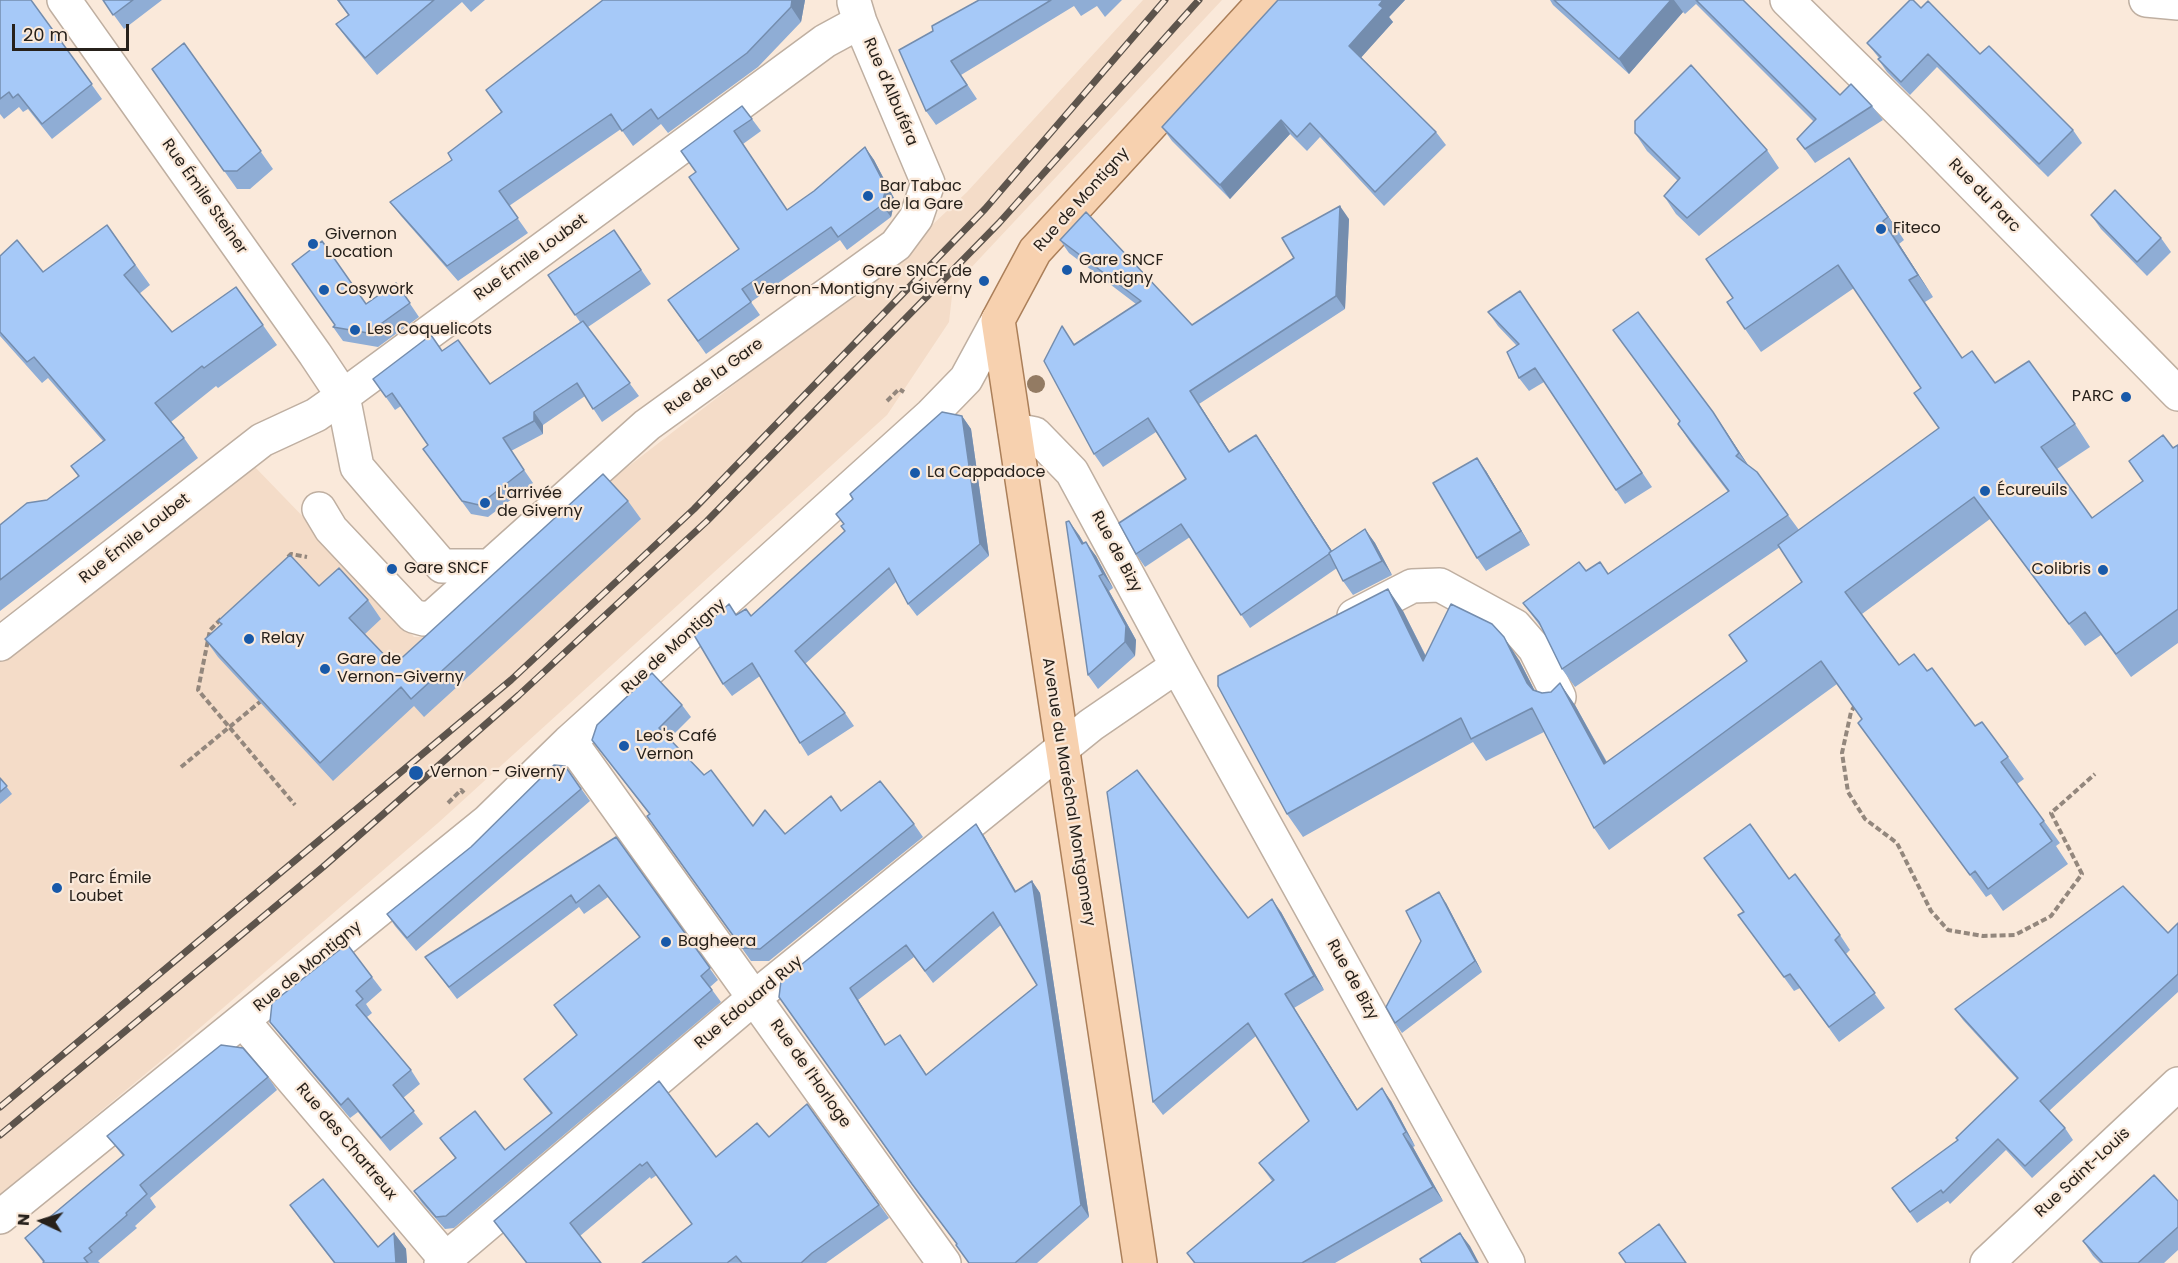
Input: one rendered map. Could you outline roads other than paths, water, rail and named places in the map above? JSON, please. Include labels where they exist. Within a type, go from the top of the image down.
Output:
[{"type":"main road","name":"Rue de Montigny","points":[[998,320],[1035,251],[1265,0]]},
{"type":"main road","name":"Avenue du Maréchal Montgomery","points":[[998,320],[1140,1263]]},
{"type":"street","name":"Rue Émile Steiner","points":[[64,0],[343,396]]},
{"type":"street","name":"Rue du Parc","points":[[1787,0],[1915,126],[2178,394]]},
{"type":"street","points":[[2146,0],[2178,3]]},
{"type":"street","name":"Rue Émile Loubet","points":[[0,644],[262,440],[316,415],[343,396],[825,41],[856,11]]},
{"type":"street","name":"Rue d'Albuféra","points":[[856,11],[928,183]]},
{"type":"street","name":"Rue de la Gare","points":[[319,509],[331,529],[413,616],[424,619],[434,616],[646,425],[896,245],[916,218],[928,183]]},
{"type":"street","name":"Rue de Montigny","points":[[0,1217],[488,821],[570,741],[931,415],[966,379],[998,320]]},
{"type":"street","points":[[343,396],[357,466],[442,566],[488,566]]},
{"type":"street","name":"Rue de Bizy","points":[[1015,430],[1035,434],[1072,472],[1177,666],[1205,692],[1508,1263]]},
{"type":"street","points":[[1329,628],[1412,586],[1440,585],[1515,626],[1534,649],[1559,697]]},
{"type":"street","name":"Rue Edouard Ruy","points":[[445,1262],[755,997],[1091,725],[1177,666]]},
{"type":"street","name":"Rue de l'Horloge","points":[[570,741],[944,1263]]},
{"type":"street","name":"Rue des Chartreux","points":[[243,1021],[445,1262]]},
{"type":"street","name":"Rue Saint-Louis","points":[[1987,1263],[2178,1084]]},
{"type":"railway","points":[[0,1107],[511,680],[694,509],[985,209],[1165,0]]},
{"type":"railway","points":[[0,1135],[323,867],[519,695],[707,521],[999,223],[1199,0]]},
{"type":"place","name":"Bar Tabac de la Gare","points":[[868,196]]},
{"type":"place","name":"Fiteco","points":[[1881,229]]},
{"type":"place","name":"Givernon Location","points":[[313,244]]},
{"type":"place","name":"Gare SNCF Montigny","points":[[1067,270]]},
{"type":"place","name":"Gare SNCF de Vernon-Montigny - Giverny","points":[[984,281]]},
{"type":"place","name":"Cosywork","points":[[324,290]]},
{"type":"place","name":"Les Coquelicots","points":[[355,330]]},
{"type":"place","name":"PARC","points":[[2126,397]]},
{"type":"place","name":"La Cappadoce","points":[[915,473]]},
{"type":"place","name":"Écureuils","points":[[1985,491]]},
{"type":"place","name":"L'arrivée de Giverny","points":[[485,503]]},
{"type":"place","name":"Gare SNCF","points":[[392,569]]},
{"type":"place","name":"Colibris","points":[[2103,570]]},
{"type":"place","name":"Relay","points":[[249,639]]},
{"type":"place","name":"Gare de Vernon-Giverny","points":[[325,669]]},
{"type":"place","name":"Leo's Café Vernon","points":[[624,746]]},
{"type":"place","name":"Vernon - Giverny","points":[[416,773]]},
{"type":"place","name":"Parc Émile Loubet","points":[[57,888]]},
{"type":"place","name":"Bagheera","points":[[666,942]]}]
